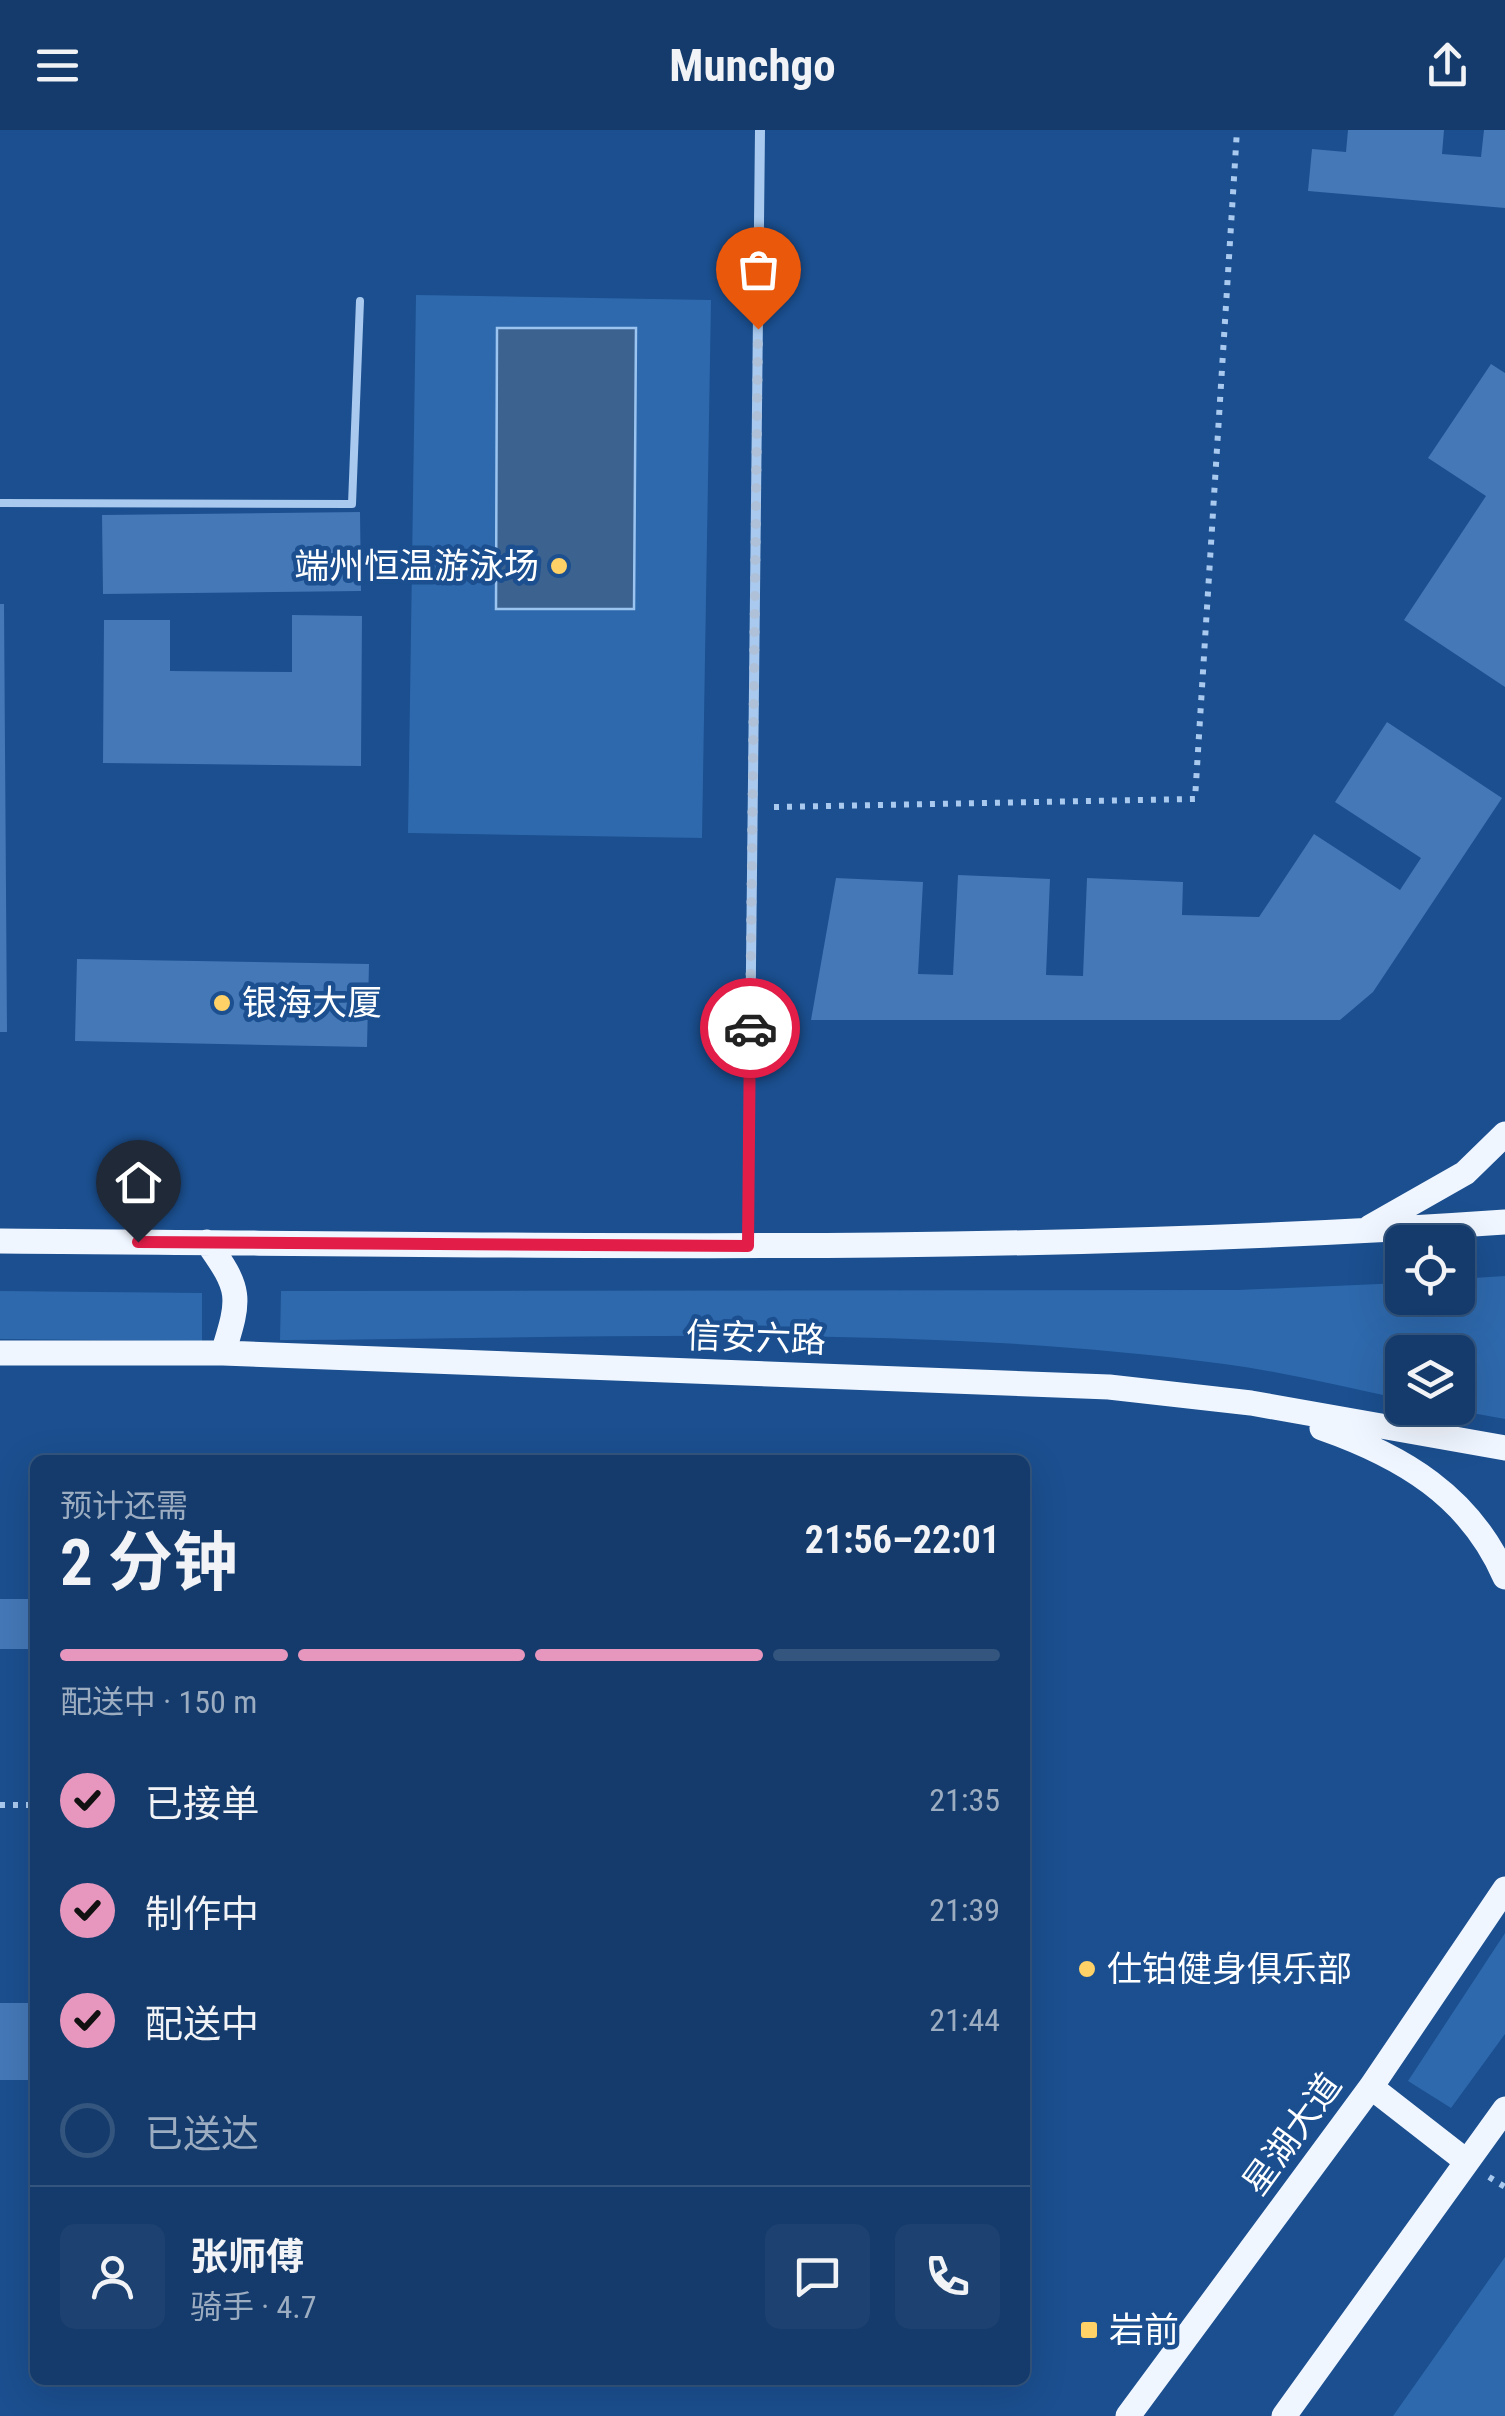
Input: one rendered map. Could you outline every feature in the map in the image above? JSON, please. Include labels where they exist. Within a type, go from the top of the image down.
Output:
[{"type":"main road","points":[[1362,1232],[1466,1173],[1505,1134]]},
{"type":"main road","points":[[0,1242],[748,1246],[1362,1232],[1505,1222]]},
{"type":"main road","points":[[207,1242],[236,1283],[234,1318],[223,1352]]},
{"type":"main road","name":"信安六路","points":[[0,1353],[223,1352],[1110,1387],[1251,1403],[1505,1448]]},
{"type":"main road","points":[[1251,1403],[1380,1448],[1430,1479],[1490,1544],[1505,1578]]},
{"type":"main road","name":"星湖大道","points":[[1128,2416],[1371,2086],[1505,1889]]},
{"type":"main road","points":[[1371,2086],[1466,2161]]},
{"type":"main road","points":[[1284,2416],[1505,2110]]},
{"type":"street","points":[[748,1246],[760,130]]},
{"type":"lane","points":[[0,504],[352,504],[360,301]]},
{"type":"path","points":[[752,807],[1195,799],[1237,130]]},
{"type":"path","points":[[0,1805],[30,1805]]},
{"type":"shaded area","name":"端州恒温游泳场","points":[[416,295],[711,300],[702,838],[408,833]]},
{"type":"shaded area","points":[[497,328],[636,328],[634,609],[496,609]]},
{"type":"shaded area","points":[[1505,1276],[1505,1419],[1475,1414],[1475,1335],[1385,1335],[1385,1395],[1224,1364],[989,1342],[753,1336],[280,1340],[281,1291],[1238,1290],[1385,1284],[1385,1315],[1475,1315],[1475,1278]]},
{"type":"shaded area","points":[[0,1291],[202,1293],[202,1341],[0,1339]]},
{"type":"shaded area","points":[[1505,1933],[1505,2034],[1451,2108],[1408,2081]]},
{"type":"shaded area","points":[[1505,2257],[1505,2416],[1393,2416]]},
{"type":"building","points":[[1348,130],[1444,130],[1442,154],[1481,157],[1484,130],[1505,130],[1505,208],[1308,191],[1312,149],[1346,152]]},
{"type":"building","points":[[1491,364],[1505,373],[1505,687],[1404,620],[1486,496],[1428,458]]},
{"type":"building","points":[[360,512],[361,591],[103,594],[102,515]]},
{"type":"building","points":[[0,604],[4,604],[7,1032],[0,1032]]},
{"type":"building","points":[[292,615],[362,616],[361,766],[103,763],[104,620],[170,620],[170,671],[292,672]]},
{"type":"building","points":[[1387,722],[1502,798],[1373,992],[1340,1020],[811,1020],[836,878],[923,882],[918,974],[953,975],[958,875],[1050,879],[1046,975],[1083,976],[1087,878],[1183,882],[1182,915],[1259,917],[1314,834],[1400,890],[1421,858],[1335,802]]},
{"type":"building","name":"银海大厦","points":[[77,959],[369,964],[367,1047],[75,1041]]},
{"type":"building","points":[[0,1599],[30,1599],[30,1649],[0,1649]]},
{"type":"building","points":[[0,2003],[30,2003],[30,2080],[0,2080]]},
{"type":"way so far","points":[[750,1028],[758,329]]},
{"type":"place","name":"端州恒温游泳场","points":[[559,566]]},
{"type":"place","name":"银海大厦","points":[[222,1003]]},
{"type":"place","name":"仕铂健身俱乐部","points":[[1087,1969]]},
{"type":"place","name":"岩前","points":[[1089,2330]]},
{"type":"route","points":[[138,1242],[748,1246],[750,1028]]}]
